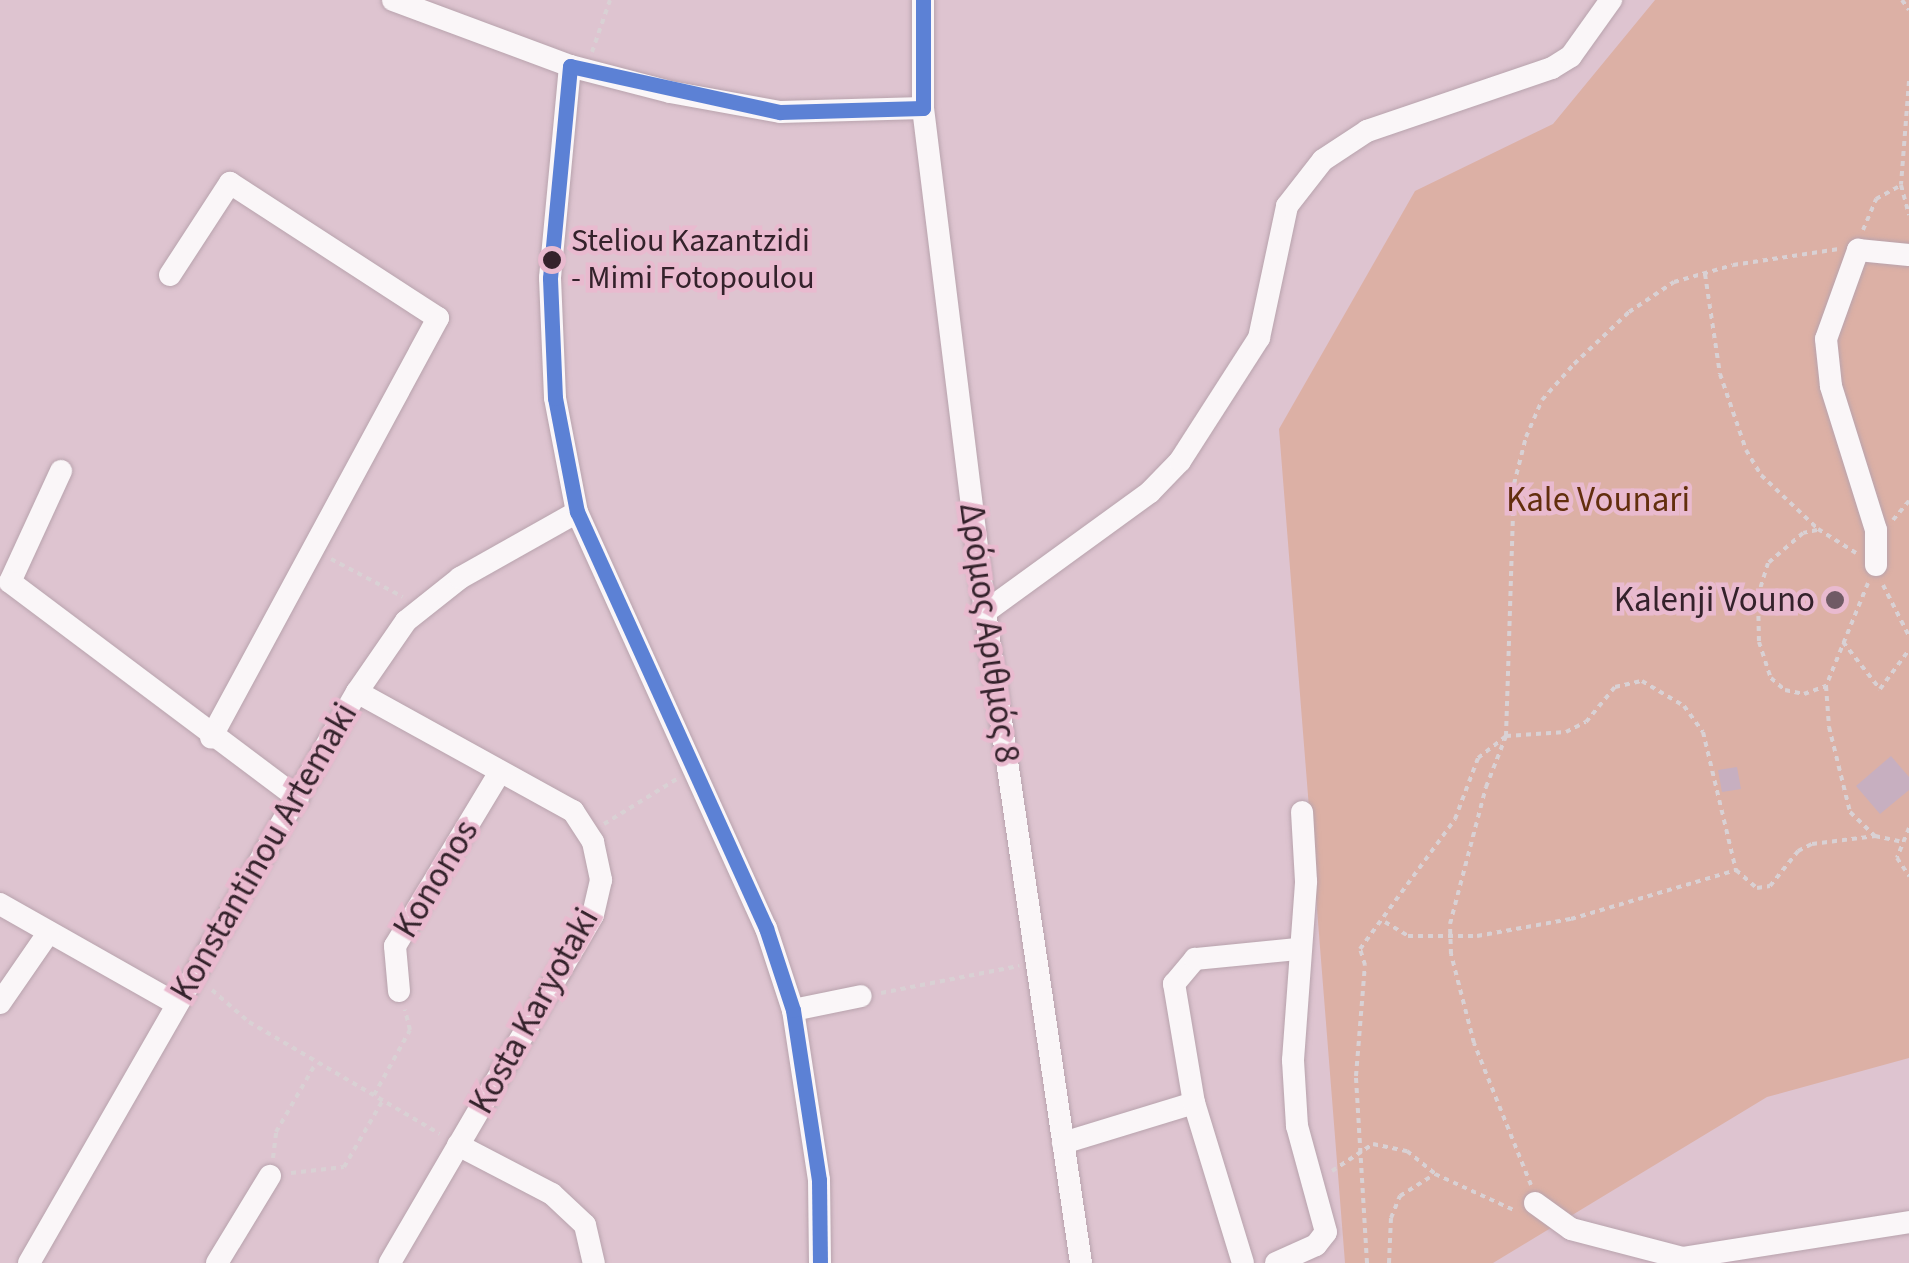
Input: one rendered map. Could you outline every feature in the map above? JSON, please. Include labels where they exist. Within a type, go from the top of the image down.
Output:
[{"type":"street","name":"Δρόμος Αριθμός 8","points":[[923,0],[922,108],[985,612],[1081,1263]]},
{"type":"street","points":[[985,612],[1150,492],[1180,462],[1259,338],[1287,206],[1323,160],[1366,130],[1552,68],[1571,56],[1611,0]]},
{"type":"street","points":[[405,2],[578,68],[780,112],[922,108]]},
{"type":"street","points":[[578,68],[550,278],[555,398],[576,512],[766,928],[793,1010],[819,1180],[820,1263]]},
{"type":"street","points":[[170,275],[230,184],[438,318],[310,548],[211,738]]},
{"type":"street","points":[[1876,564],[1876,530],[1831,386],[1826,339],[1858,250],[1909,255]]},
{"type":"street","points":[[61,471],[10,582],[211,738],[298,798]]},
{"type":"street","name":"Konstantinou Artemaki","points":[[29,1263],[357,692],[406,621],[460,578],[576,512]]},
{"type":"street","points":[[357,692],[573,811],[588,834]]},
{"type":"street","name":"Kononos","points":[[399,992],[395,946],[500,772]]},
{"type":"street","points":[[1276,1263],[1316,1245],[1326,1232],[1297,1126],[1293,1060],[1297,948],[1306,882],[1302,812]]},
{"type":"street","name":"Kosta Karyotaki","points":[[390,1263],[593,914],[602,880],[588,834]]},
{"type":"street","points":[[0,904],[176,1003]]},
{"type":"street","points":[[0,1003],[49,932]]},
{"type":"street","points":[[1243,1263],[1194,1103],[1174,984],[1181,968],[1218,954],[1297,948]]},
{"type":"street","points":[[793,1010],[861,996]]},
{"type":"street","points":[[1063,1143],[1194,1103]]},
{"type":"street","points":[[458,1145],[552,1194],[585,1225],[594,1263]]},
{"type":"street","points":[[217,1263],[270,1176]]},
{"type":"street","points":[[1535,1203],[1571,1229],[1702,1260],[1909,1222]]},
{"type":"path","points":[[578,68],[610,0]]},
{"type":"path","points":[[1902,0],[1909,10]]},
{"type":"path","points":[[1909,81],[1900,185],[1909,215]]},
{"type":"path","points":[[1311,1181],[1373,1144],[1408,1152],[1435,1174],[1516,1211],[1535,1203],[1474,1043],[1450,936],[1486,788],[1506,736],[1514,484],[1526,436],[1542,400],[1629,312],[1674,282],[1824,249],[1858,250],[1876,199],[1900,185]]},
{"type":"path","points":[[1705,274],[1720,374],[1746,450],[1761,475],[1818,529],[1876,564],[1909,636]]},
{"type":"path","points":[[1818,529],[1803,533],[1768,564],[1758,596],[1759,642],[1771,678],[1784,690],[1804,694],[1826,686]]},
{"type":"path","points":[[310,548],[423,608]]},
{"type":"path","points":[[1875,836],[1842,794],[1826,686],[1876,564]]},
{"type":"path","points":[[1842,642],[1880,688],[1909,650]]},
{"type":"path","points":[[1367,1263],[1356,1076],[1365,964],[1360,949],[1455,819],[1478,758],[1506,736],[1566,732],[1586,722],[1615,688],[1642,681],[1662,690],[1703,732],[1736,870],[1757,888],[1770,886],[1798,851],[1875,836],[1900,841]]},
{"type":"path","points":[[588,834],[693,768]]},
{"type":"path","points":[[1909,828],[1900,841],[1897,858],[1909,876]]},
{"type":"path","points":[[1384,921],[1408,936],[1450,936],[1571,919],[1736,870]]},
{"type":"path","points":[[861,996],[1036,963]]},
{"type":"path","points":[[191,976],[249,1022],[458,1145]]},
{"type":"path","points":[[374,1095],[410,1030],[399,992]]},
{"type":"path","points":[[316,1062],[276,1132],[270,1176],[344,1167],[383,1100]]},
{"type":"path","points":[[1389,1263],[1390,1218],[1400,1196],[1435,1174]]},
{"type":"green space","name":"Kale Vounari","points":[[1655,0],[1909,0],[1909,1058],[1767,1097],[1493,1263],[1345,1263],[1279,429],[1415,191],[1553,124]]},
{"type":"building","points":[[1891,756],[1909,777],[1909,790],[1880,814],[1856,786]]},
{"type":"building","points":[[1737,767],[1741,789],[1722,792],[1718,770]]},
{"type":"transit line","points":[[820,1263],[819,1180],[793,1010],[766,928],[577,512],[555,398],[550,278],[570,66],[780,112],[923,108],[923,0]]},
{"type":"place","name":"Steliou Kazantzidi - Mimi Fotopoulou","points":[[552,260]]},
{"type":"place","name":"Kalenji Vouno","points":[[1835,600]]}]
